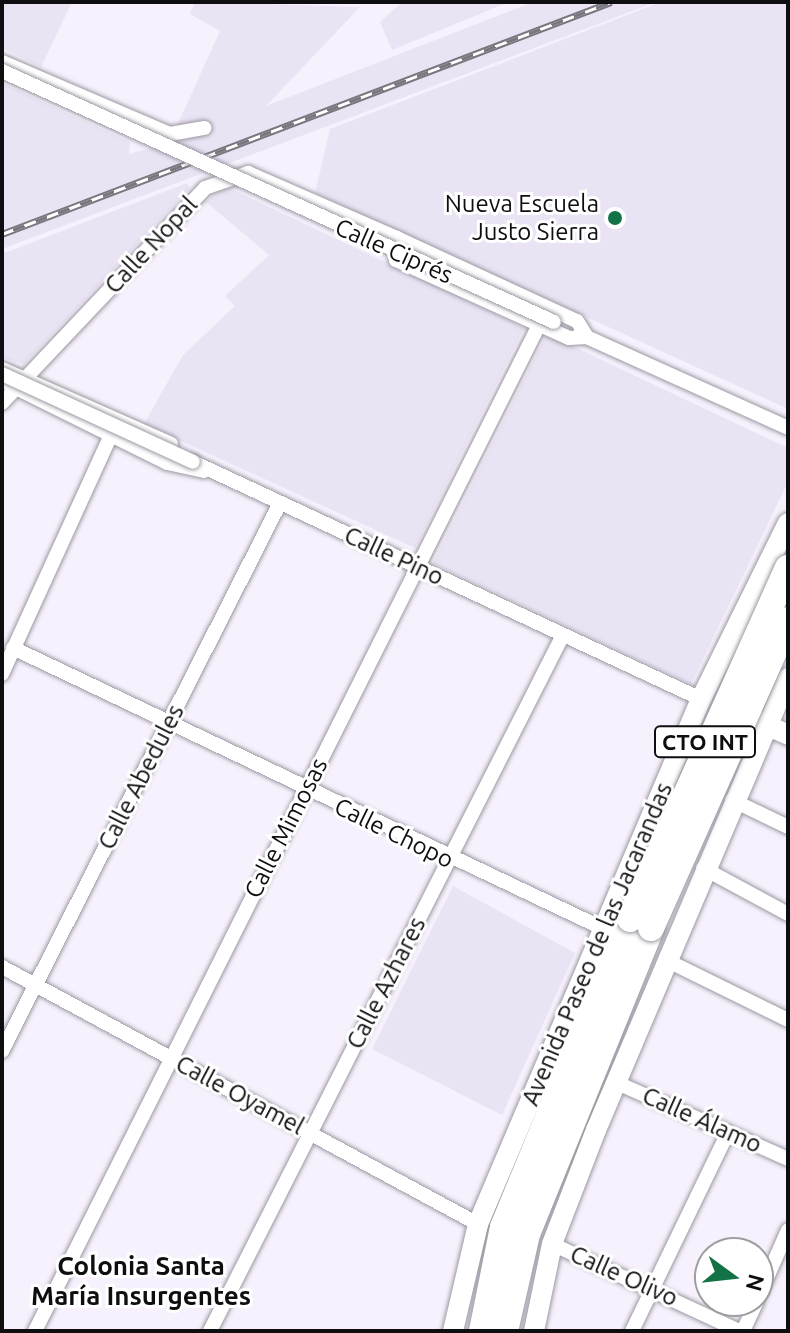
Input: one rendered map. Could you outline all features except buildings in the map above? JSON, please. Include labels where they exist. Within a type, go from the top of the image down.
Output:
[{"type":"highway","name":"CTO INT","points":[[505,1331],[527,1234],[640,924],[788,568]]},
{"type":"highway","name":"CTO INT","points":[[482,1331],[503,1227],[640,924],[788,620]]},
{"type":"main road","name":"Avenida Paseo de las Jacarandas","points":[[453,1331],[456,1307],[478,1224],[701,699],[787,529]]},
{"type":"main road","points":[[743,614],[758,638],[788,647]]},
{"type":"main road","name":"CTO INT","points":[[534,1331],[552,1244],[615,1082],[732,800],[788,678]]},
{"type":"main road","name":"Calle Pino","points":[[701,699],[788,735]]},
{"type":"main road","points":[[638,847],[674,848],[703,868]]},
{"type":"street","points":[[2,62],[170,134],[204,128]]},
{"type":"street","name":"Calle Ciprés","points":[[2,71],[547,323],[587,337],[788,428]]},
{"type":"street","name":"Calle Nopal","points":[[2,403],[205,188],[248,173],[577,321],[587,337]]},
{"type":"street","points":[[397,238],[396,260],[547,323]]},
{"type":"street","name":"Calle Mimosas","points":[[35,1331],[417,567],[547,323]]},
{"type":"street","points":[[2,371],[28,375],[204,460],[209,471]]},
{"type":"street","points":[[2,371],[13,391],[167,463],[209,471]]},
{"type":"street","name":"Calle Pino","points":[[2,371],[209,471],[701,699]]},
{"type":"street","points":[[2,674],[110,437]]},
{"type":"street","name":"Calle Abedules","points":[[2,1051],[280,503]]},
{"type":"street","name":"Calle Azhares","points":[[210,1331],[563,635]]},
{"type":"street","name":"Calle Chopo","points":[[13,648],[448,859],[604,929]]},
{"type":"street","points":[[732,800],[788,827]]},
{"type":"street","points":[[703,868],[788,914]]},
{"type":"street","points":[[666,960],[788,1020]]},
{"type":"street","name":"Calle Oyamel","points":[[2,967],[478,1224]]},
{"type":"street","name":"Calle Álamo","points":[[615,1082],[788,1159]]},
{"type":"street","points":[[632,1331],[728,1132]]},
{"type":"street","points":[[774,1262],[788,1230]]},
{"type":"street","name":"Calle Olivo","points":[[552,1244],[652,1286],[741,1331]]},
{"type":"street","points":[[444,1331],[456,1307]]},
{"type":"shaded area","points":[[2,2],[72,2],[41,67],[2,48]]},
{"type":"shaded area","points":[[195,2],[360,7],[266,106],[533,2],[656,2],[2,249],[2,83],[130,142],[129,154],[191,136],[176,128],[220,31],[190,14]]},
{"type":"shaded area","points":[[402,2],[509,2],[392,50],[380,22]]},
{"type":"shaded area","name":"Nueva Escuela Justo Sierra","points":[[661,2],[788,2],[788,409],[315,193],[330,129]]},
{"type":"shaded area","points":[[187,183],[190,188],[24,364],[2,358],[2,254]]},
{"type":"shaded area","points":[[223,185],[524,328],[415,548],[144,424],[183,355],[235,306],[225,296],[269,255],[206,202]]},
{"type":"shaded area","points":[[547,334],[788,448],[788,482],[691,684],[433,563]]},
{"type":"shaded area","points":[[453,886],[575,953],[502,1115],[372,1049]]},
{"type":"railway","points":[[2,234],[611,2]]},
{"type":"place","name":"Nueva Escuela Justo Sierra","points":[[615,218]]},
{"type":"district","name":"Colonia Santa María Insurgentes","points":[[141,1281]]}]
